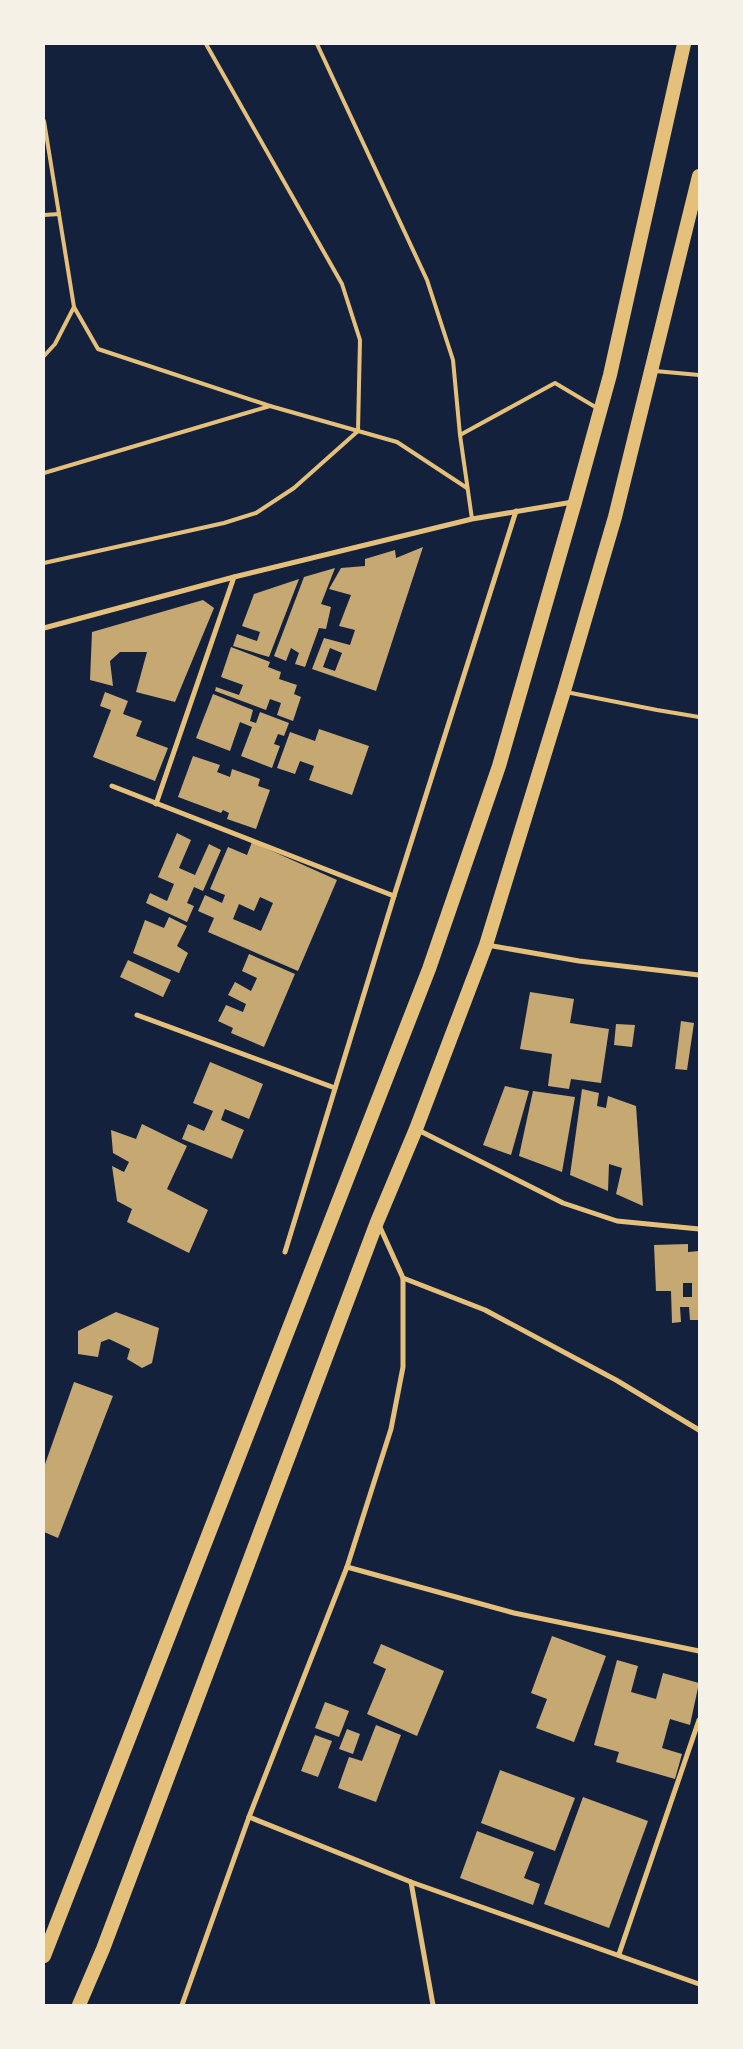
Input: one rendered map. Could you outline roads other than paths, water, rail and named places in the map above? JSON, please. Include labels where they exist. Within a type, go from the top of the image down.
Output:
[{"type":"highway","points":[[44,1956],[429,969],[499,766],[600,410],[684,44]]},
{"type":"highway","points":[[79,2005],[103,1949],[377,1222],[416,1129],[486,945],[615,517],[650,370],[685,240],[699,176]]},
{"type":"street","points":[[44,628],[234,577],[472,519],[575,502]]},
{"type":"street","points":[[284,1252],[394,896],[516,512]]},
{"type":"street","points":[[156,804],[234,577]]},
{"type":"street","points":[[112,786],[394,896]]},
{"type":"street","points":[[486,945],[579,961],[699,974]]},
{"type":"street","points":[[136,1015],[335,1088]]},
{"type":"street","points":[[416,1129],[563,1203],[616,1221],[699,1229]]},
{"type":"street","points":[[182,2005],[249,1817],[347,1567],[391,1429],[403,1367],[403,1278],[377,1222]]},
{"type":"street","points":[[403,1278],[486,1310],[616,1380],[699,1430]]},
{"type":"street","points":[[347,1567],[514,1614],[699,1651]]},
{"type":"street","points":[[619,1954],[699,1720]]},
{"type":"street","points":[[249,1817],[411,1882],[619,1954],[699,1984]]},
{"type":"street","points":[[411,1882],[434,2005]]},
{"type":"lane","points":[[44,563],[224,523],[256,513],[294,488],[358,431],[360,340],[342,284],[206,44]]},
{"type":"lane","points":[[317,44],[427,280],[453,360],[460,435],[472,519]]},
{"type":"lane","points":[[44,121],[74,307],[98,349],[270,406],[397,442],[467,488]]},
{"type":"lane","points":[[44,215],[59,214]]},
{"type":"lane","points":[[44,356],[55,344],[74,307]]},
{"type":"lane","points":[[650,370],[699,375]]},
{"type":"lane","points":[[460,435],[555,383],[600,410]]},
{"type":"lane","points":[[44,473],[270,406]]},
{"type":"lane","points":[[564,691],[699,717]]}]
